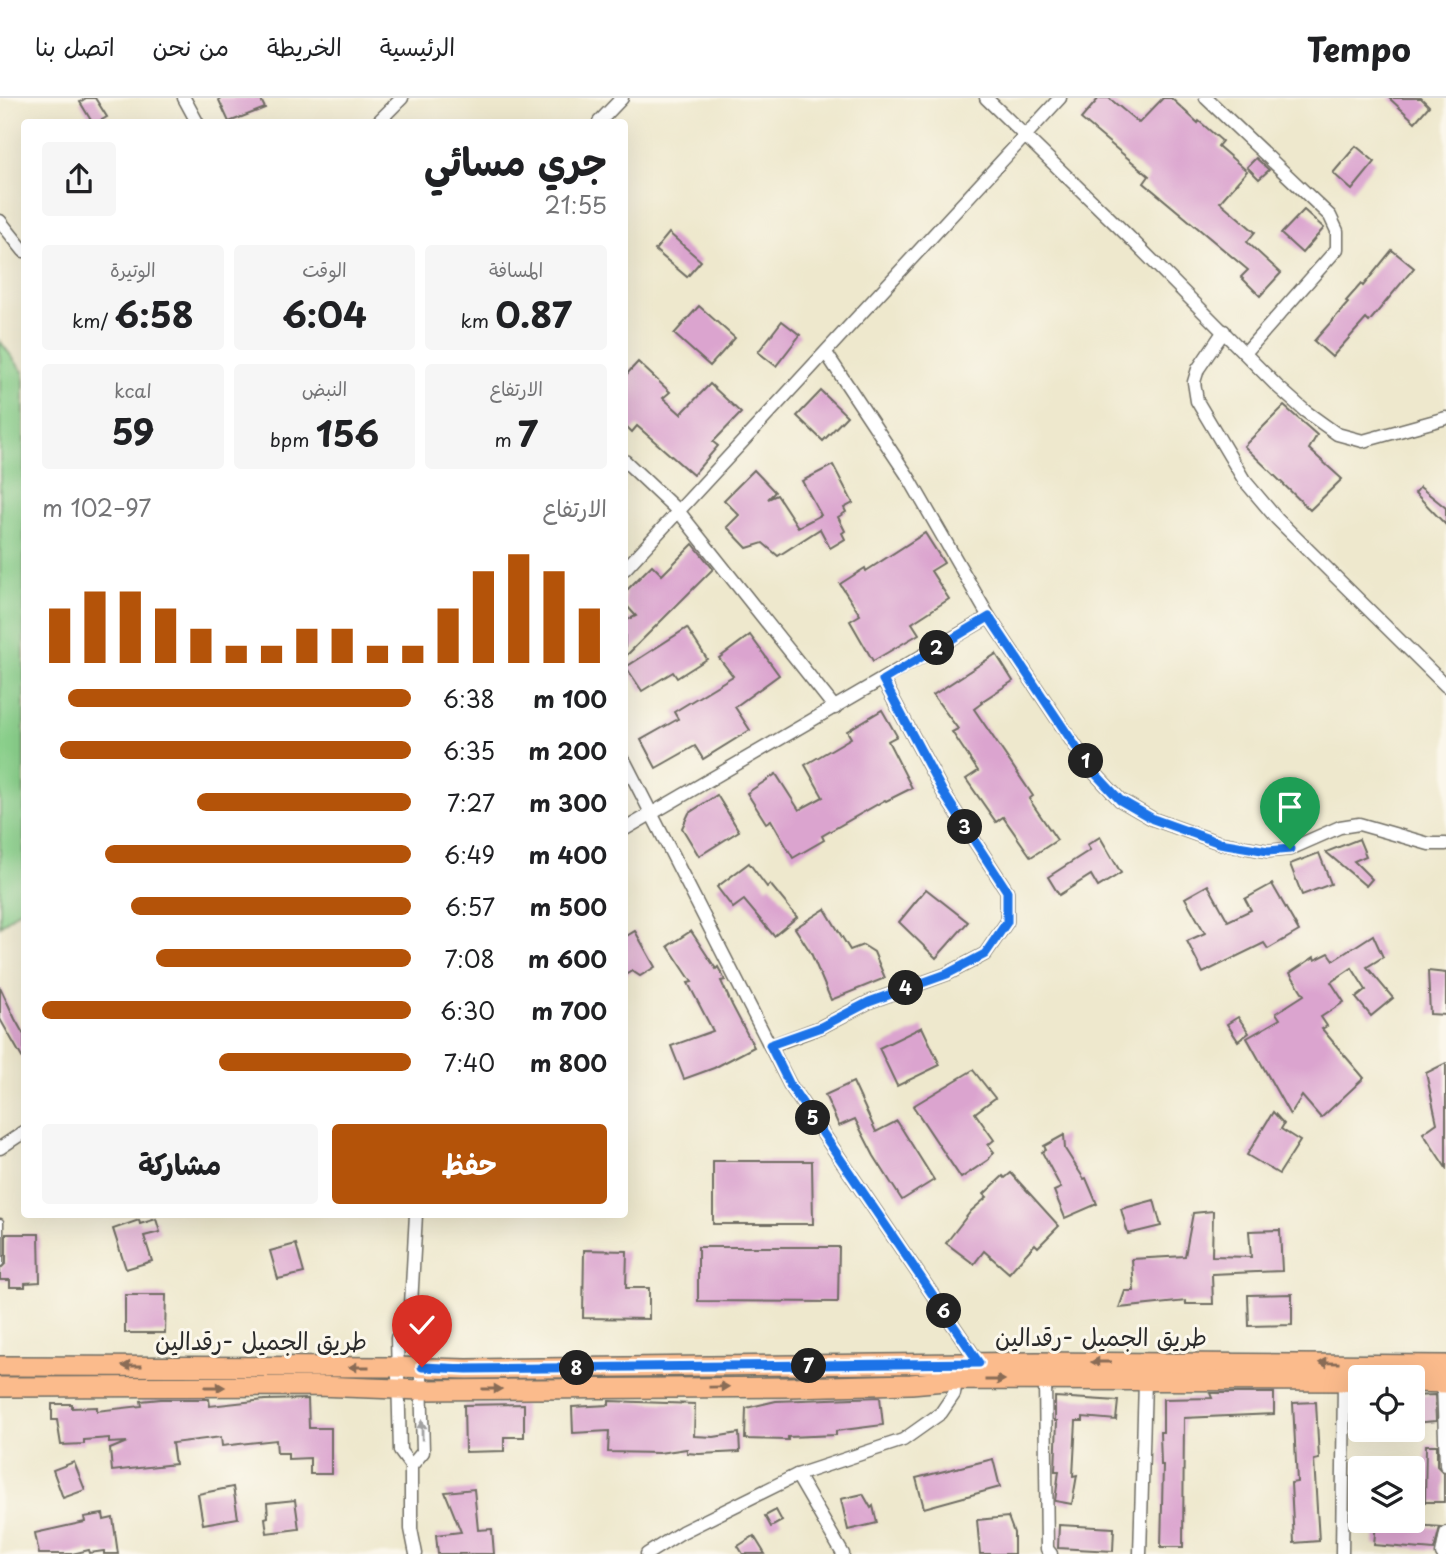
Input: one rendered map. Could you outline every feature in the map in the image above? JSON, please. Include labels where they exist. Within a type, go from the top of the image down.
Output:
[{"type":"main road","name":"طريق الجميل -رقدالين","points":[[0,1366],[494,1369],[979,1363],[1445,1377]]},
{"type":"main road","points":[[1425,1380],[1445,1377]]},
{"type":"main road","name":"طريق الجميل -رقدالين","points":[[0,1387],[422,1390],[790,1387],[911,1384],[956,1380],[1348,1381]]},
{"type":"street","points":[[184,98],[195,119]]},
{"type":"street","points":[[381,119],[402,98]]},
{"type":"street","points":[[602,119],[622,98]]},
{"type":"street","points":[[986,98],[1305,411],[1337,434],[1363,441],[1446,418]]},
{"type":"street","points":[[628,566],[1060,98]]},
{"type":"street","points":[[1206,98],[1330,216],[1337,231],[1337,249],[1245,353]]},
{"type":"street","points":[[0,221],[21,247]]},
{"type":"street","points":[[1224,331],[1198,369],[1194,382],[1197,401],[1244,480],[1277,519],[1446,686]]},
{"type":"street","points":[[826,353],[909,478],[989,617],[1090,768],[1120,800],[1153,819],[1220,843],[1268,851],[1290,849],[1340,827],[1359,824],[1429,844],[1446,844]]},
{"type":"street","points":[[628,464],[679,512],[835,708]]},
{"type":"street","points":[[628,828],[989,617]]},
{"type":"street","points":[[770,1045],[821,1027],[869,1002],[947,974],[985,954],[1007,922],[1007,891],[944,794],[883,680]]},
{"type":"street","points":[[628,768],[790,1085],[979,1363]]},
{"type":"street","points":[[0,1147],[21,1134]]},
{"type":"street","points":[[411,1465],[423,1452],[420,1339],[410,1323],[416,1218]]},
{"type":"street","points":[[410,1323],[397,1338],[396,1367],[400,1451],[411,1465],[411,1529],[416,1554]]},
{"type":"street","points":[[1445,1377],[1446,1465]]},
{"type":"street","points":[[655,1552],[682,1532],[797,1475],[903,1440],[941,1413],[954,1394],[956,1380]]},
{"type":"street","points":[[1045,1380],[1047,1549],[1051,1554]]},
{"type":"street","points":[[1140,1554],[1145,1381]]},
{"type":"street","points":[[1342,1554],[1348,1442]]},
{"type":"street","points":[[797,1475],[843,1554]]},
{"type":"street","points":[[1443,1554],[1446,1533]]},
{"type":"lane","points":[[0,1222],[0,1263]]},
{"type":"green space","points":[[0,341],[21,369],[21,908],[0,926]]},
{"type":"building","points":[[86,98],[95,98],[107,117],[90,119],[80,102]]},
{"type":"building","points":[[218,98],[260,98],[265,108],[237,119],[228,119]]},
{"type":"building","points":[[1099,98],[1109,98],[1139,123],[1163,98],[1171,98],[1222,141],[1218,146],[1247,171],[1220,202],[1255,232],[1247,242],[1281,273],[1260,296],[1241,277],[1248,270],[1144,183],[1149,176],[1081,119]]},
{"type":"building","points":[[1389,98],[1421,98],[1429,106],[1415,122]]},
{"type":"building","points":[[1356,146],[1375,162],[1352,190],[1333,173]]},
{"type":"building","points":[[1256,158],[1269,170],[1259,179],[1247,167]]},
{"type":"building","points":[[1304,210],[1324,228],[1302,253],[1281,234]]},
{"type":"building","points":[[669,233],[701,261],[687,277],[655,250]]},
{"type":"building","points":[[1392,250],[1414,268],[1369,322],[1366,319],[1332,357],[1314,341]]},
{"type":"building","points":[[699,306],[735,338],[710,366],[674,334]]},
{"type":"building","points":[[782,321],[800,335],[776,366],[758,352]]},
{"type":"building","points":[[638,362],[670,392],[663,398],[681,414],[710,384],[741,413],[713,442],[718,446],[693,475],[637,426],[632,432],[628,428],[628,373]]},
{"type":"building","points":[[821,391],[847,416],[823,441],[797,416]]},
{"type":"building","points":[[1284,406],[1317,435],[1309,449],[1342,479],[1310,510],[1244,446]]},
{"type":"building","points":[[833,465],[853,503],[844,508],[846,512],[838,517],[845,531],[842,533],[845,539],[830,548],[820,529],[778,556],[763,543],[747,548],[727,527],[739,515],[724,500],[754,470],[775,492],[768,499],[777,495],[798,527],[821,515],[802,481]]},
{"type":"building","points":[[1420,487],[1446,508],[1446,525],[1415,493]]},
{"type":"building","points":[[925,533],[944,563],[931,571],[949,599],[912,623],[919,634],[873,661],[850,621],[860,615],[840,584],[865,568],[866,571]]},
{"type":"building","points":[[693,544],[713,569],[628,654],[628,620],[636,616],[628,607],[628,589],[652,565],[662,575]]},
{"type":"building","points":[[687,628],[707,659],[677,678],[673,672],[642,691],[628,666]]},
{"type":"building","points":[[750,635],[779,675],[735,707],[750,730],[703,759],[695,746],[656,768],[641,740],[678,719],[674,712],[733,676],[719,658]]},
{"type":"building","points":[[996,654],[1013,681],[974,709],[1033,796],[1029,799],[1057,840],[1031,857],[1003,817],[996,822],[966,779],[978,771],[952,732],[958,729],[933,695]]},
{"type":"building","points":[[882,710],[897,736],[888,741],[912,788],[885,800],[822,836],[824,840],[793,858],[771,820],[766,823],[747,793],[776,774],[799,810],[823,797],[805,765],[851,738],[847,731]]},
{"type":"building","points":[[717,795],[739,831],[699,856],[682,828],[689,813]]},
{"type":"building","points":[[1100,837],[1121,873],[1098,887],[1091,875],[1059,895],[1048,877],[1090,850],[1087,845]]},
{"type":"building","points":[[1359,839],[1366,856],[1354,861],[1372,879],[1366,886],[1326,852]]},
{"type":"building","points":[[1319,853],[1331,884],[1302,895],[1290,864]]},
{"type":"building","points":[[749,863],[767,887],[770,884],[797,917],[774,936],[744,900],[733,908],[717,887]]},
{"type":"building","points":[[1272,884],[1299,931],[1268,949],[1264,943],[1203,973],[1187,941],[1205,933],[1185,898],[1208,885],[1228,921],[1251,910],[1245,899]]},
{"type":"building","points":[[926,889],[968,922],[936,958],[899,922]]},
{"type":"building","points":[[825,909],[850,950],[863,945],[874,952],[885,978],[831,1000],[811,953],[795,928]]},
{"type":"building","points":[[635,931],[655,967],[640,976],[632,971],[628,973],[628,935]]},
{"type":"building","points":[[691,931],[716,969],[718,967],[725,980],[721,981],[754,1047],[714,1068],[684,1079],[671,1046],[713,1031],[688,983],[692,982],[668,946]]},
{"type":"building","points":[[1373,935],[1383,957],[1367,967],[1393,998],[1371,1016],[1356,998],[1366,990],[1352,968],[1331,982],[1344,1002],[1321,1017],[1327,1026],[1322,1029],[1364,1078],[1321,1118],[1302,1096],[1290,1115],[1247,1038],[1280,1019],[1276,1013],[1304,995],[1290,973],[1314,957],[1315,960],[1329,953],[1334,960]]},
{"type":"building","points":[[1428,971],[1446,973],[1446,1015],[1430,1014]]},
{"type":"building","points":[[0,987],[21,1030],[21,1056],[0,1019]]},
{"type":"building","points":[[1238,1017],[1249,1033],[1238,1041],[1227,1024]]},
{"type":"building","points":[[922,1027],[940,1065],[897,1086],[879,1048]]},
{"type":"building","points":[[1446,1063],[1446,1168],[1423,1133],[1437,1123],[1426,1073]]},
{"type":"building","points":[[973,1070],[995,1098],[975,1113],[994,1140],[988,1145],[994,1152],[988,1160],[961,1178],[913,1106]]},
{"type":"building","points":[[853,1082],[876,1132],[897,1121],[934,1180],[902,1200],[874,1156],[855,1119],[839,1126],[825,1095]]},
{"type":"building","points":[[1273,1112],[1284,1124],[1281,1129],[1300,1141],[1279,1174],[1247,1155]]},
{"type":"building","points":[[1064,1135],[1065,1149],[1084,1179],[1086,1178],[1097,1204],[1065,1218],[1054,1191],[1061,1188],[1042,1152],[1046,1150],[1044,1146]]},
{"type":"building","points":[[713,1161],[812,1161],[813,1224],[713,1224]]},
{"type":"building","points":[[1011,1173],[1059,1226],[1038,1247],[1035,1244],[1009,1273],[984,1251],[974,1264],[946,1243],[971,1211],[987,1197],[984,1194],[1003,1176],[1005,1178]]},
{"type":"building","points":[[1154,1200],[1161,1226],[1128,1234],[1121,1209]]},
{"type":"building","points":[[1213,1211],[1212,1256],[1251,1257],[1249,1231],[1280,1230],[1282,1271],[1212,1274],[1213,1304],[1186,1304],[1186,1301],[1119,1308],[1125,1291],[1134,1291],[1132,1259],[1185,1256],[1193,1213]]},
{"type":"building","points":[[156,1219],[160,1232],[144,1236],[152,1261],[126,1269],[113,1229],[139,1220],[140,1224]]},
{"type":"building","points":[[6,1234],[39,1234],[40,1282],[25,1283],[25,1287],[10,1287],[10,1280],[0,1280],[0,1269],[6,1263]]},
{"type":"building","points":[[296,1244],[304,1273],[278,1279],[270,1251]]},
{"type":"building","points":[[698,1247],[839,1247],[838,1302],[698,1301]]},
{"type":"building","points":[[584,1250],[627,1251],[626,1288],[649,1288],[649,1319],[583,1318]]},
{"type":"building","points":[[1292,1294],[1292,1325],[1249,1326],[1248,1295]]},
{"type":"building","points":[[125,1295],[166,1295],[165,1333],[125,1333]]},
{"type":"building","points":[[1210,1393],[1274,1393],[1274,1414],[1184,1418],[1183,1547],[1161,1547],[1163,1465],[1160,1432],[1163,1432],[1163,1399],[1212,1398]]},
{"type":"building","points":[[1425,1395],[1435,1395],[1436,1421],[1425,1422]]},
{"type":"building","points":[[880,1397],[883,1425],[836,1431],[836,1435],[788,1437],[788,1440],[745,1439],[746,1408],[776,1401]]},
{"type":"building","points":[[1055,1397],[1118,1401],[1116,1420],[1083,1417],[1083,1421],[1076,1421],[1073,1476],[1077,1475],[1072,1504],[1055,1501],[1059,1471],[1055,1471]]},
{"type":"building","points":[[209,1399],[210,1406],[308,1399],[309,1428],[331,1428],[331,1474],[310,1474],[310,1458],[288,1459],[288,1453],[277,1453],[276,1440],[222,1446],[221,1437],[172,1443],[175,1464],[112,1471],[110,1449],[127,1442],[109,1443],[109,1438],[84,1440],[84,1444],[61,1445],[57,1420],[52,1420],[52,1404],[72,1404],[72,1408],[97,1407],[97,1411],[142,1406],[141,1401]]},
{"type":"building","points":[[609,1401],[695,1404],[694,1436],[714,1437],[739,1433],[740,1452],[699,1454],[687,1453],[687,1449],[659,1453],[608,1452],[609,1431],[573,1433],[572,1407],[609,1405]]},
{"type":"building","points":[[1316,1402],[1319,1459],[1314,1460],[1319,1541],[1294,1543],[1291,1483],[1297,1482],[1293,1403]]},
{"type":"building","points":[[524,1404],[524,1437],[504,1437],[504,1451],[465,1452],[464,1405]]},
{"type":"building","points":[[1426,1445],[1437,1445],[1437,1466],[1444,1473],[1444,1502],[1425,1502]]},
{"type":"building","points":[[993,1459],[1000,1487],[924,1508],[916,1478]]},
{"type":"building","points":[[74,1462],[85,1490],[63,1498],[53,1470]]},
{"type":"building","points":[[233,1487],[238,1518],[203,1524],[198,1494]]},
{"type":"building","points":[[474,1489],[478,1530],[492,1529],[494,1554],[438,1554],[436,1535],[461,1532],[445,1492]]},
{"type":"building","points":[[863,1494],[871,1508],[873,1506],[877,1523],[848,1530],[841,1499]]},
{"type":"building","points":[[295,1500],[299,1529],[267,1533],[267,1503]]},
{"type":"building","points":[[776,1510],[782,1521],[771,1527],[765,1516]]},
{"type":"building","points":[[103,1514],[104,1520],[113,1518],[118,1554],[104,1554],[104,1551],[90,1553],[89,1550],[72,1554],[39,1554],[35,1533],[85,1522],[84,1517]]},
{"type":"building","points":[[1008,1517],[1014,1533],[1014,1554],[980,1554],[977,1520]]},
{"type":"building","points":[[1059,1525],[1114,1528],[1113,1551],[1058,1548]]},
{"type":"building","points":[[1425,1526],[1440,1527],[1434,1550],[1374,1545],[1375,1533],[1425,1533]]},
{"type":"building","points":[[754,1536],[765,1554],[743,1554],[738,1546]]},
{"type":"route","points":[[422,1367],[467,1369],[979,1363],[790,1085],[770,1045],[821,1027],[869,1002],[947,974],[985,954],[1007,922],[1007,891],[944,794],[883,680],[989,617],[1090,768],[1120,800],[1153,819],[1220,843],[1268,851],[1290,849]]}]
